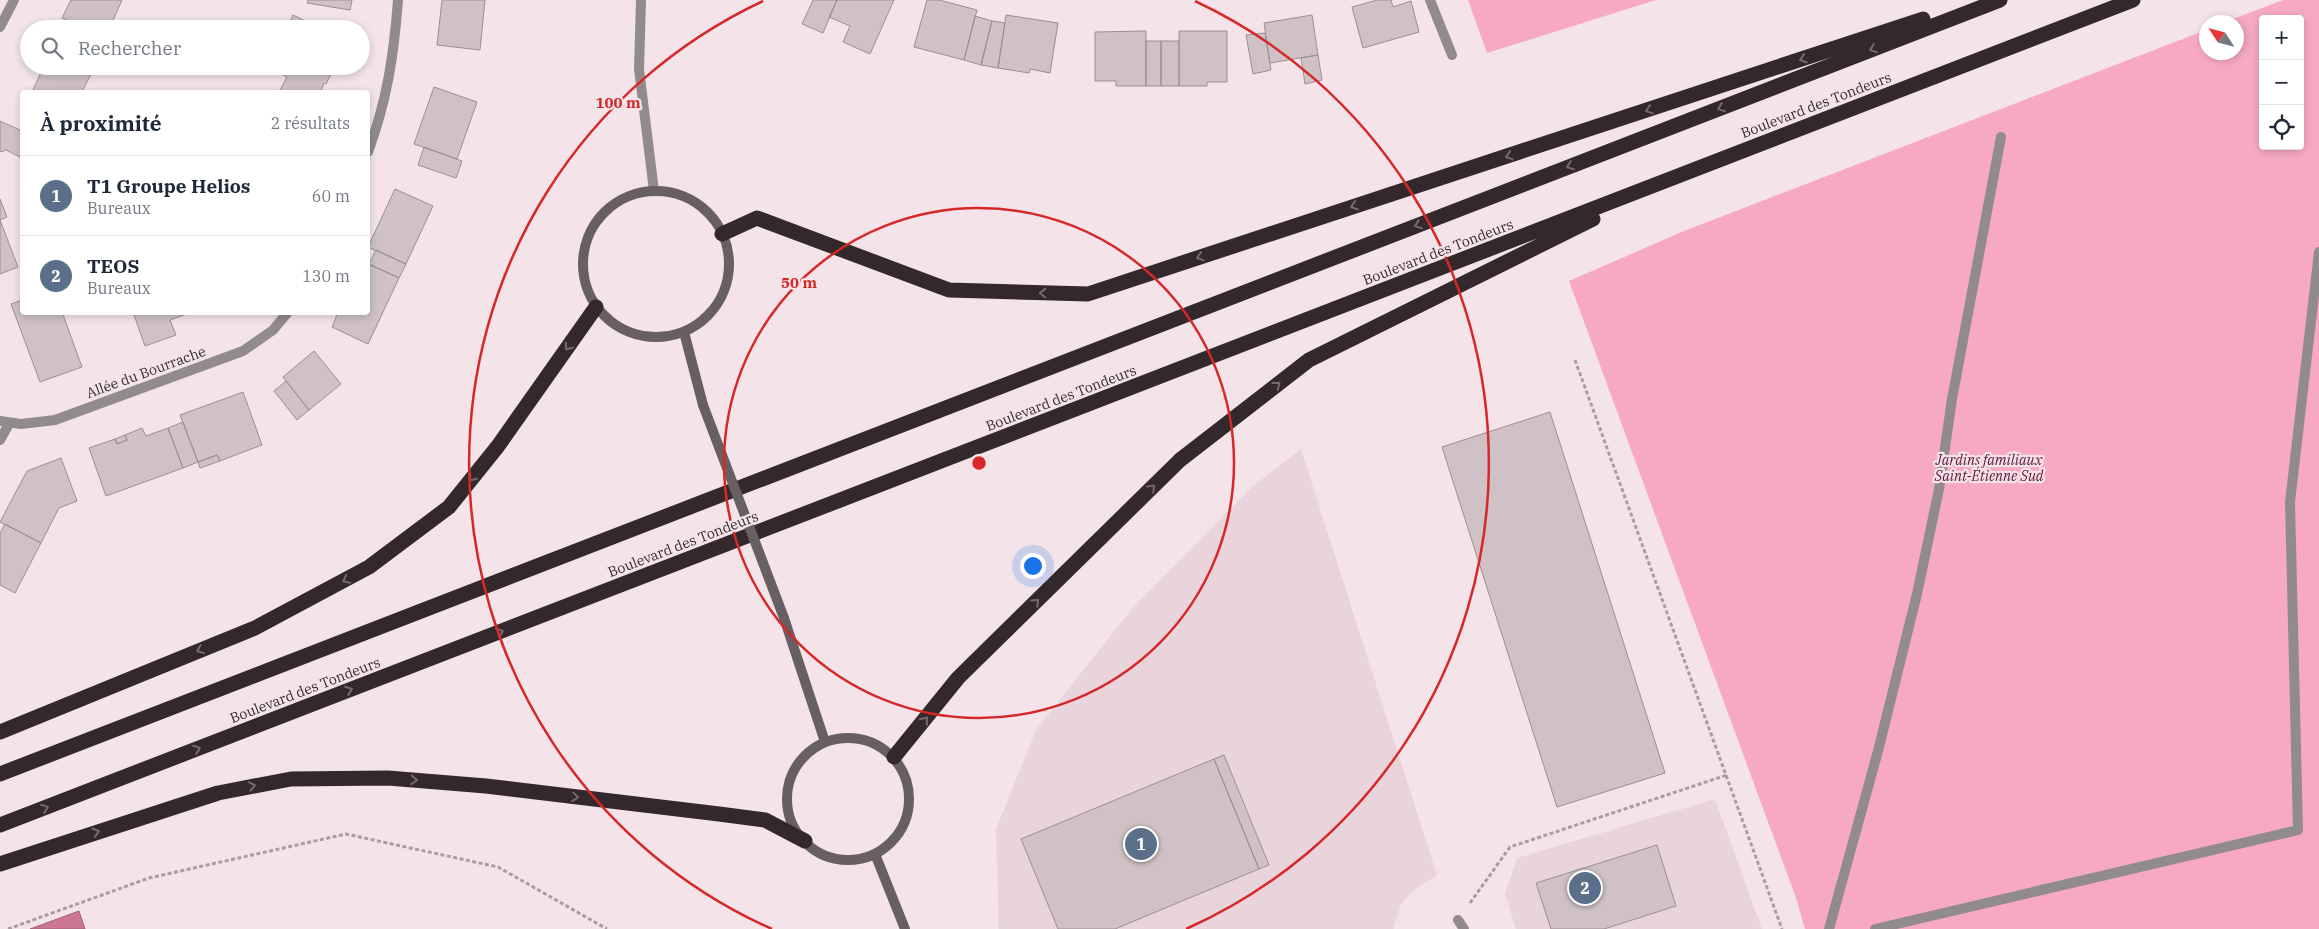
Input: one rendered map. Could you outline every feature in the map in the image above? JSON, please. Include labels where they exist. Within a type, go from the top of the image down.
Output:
[{"type":"highway","points":[[722,234],[758,218],[949,290],[1088,294],[1982,0]]},
{"type":"highway","points":[[0,774],[2000,0]]},
{"type":"highway","name":"Boulevard des Tondeurs","points":[[0,825],[2133,0]]},
{"type":"highway","points":[[894,758],[958,678],[1180,460],[1309,360],[1673,178]]},
{"type":"highway","points":[[0,732],[255,628],[369,567],[449,507],[498,446],[596,308]]},
{"type":"highway","points":[[0,864],[218,793],[291,779],[388,778],[486,786],[680,809],[765,820],[805,841]]},
{"type":"street","points":[[0,27],[14,0]]},
{"type":"street","points":[[370,146],[388,89],[393,62],[398,0]]},
{"type":"street","points":[[640,0],[639,69],[654,191]]},
{"type":"street","points":[[1430,0],[1452,55]]},
{"type":"street","points":[[1829,929],[1878,751],[1917,594],[1939,489],[1952,399],[2001,137]]},
{"type":"street","points":[[654,191],[674,193],[697,204],[708,213],[722,234],[728,249],[729,274],[725,290],[712,312],[684,332],[658,338],[632,334],[614,325],[596,308],[588,295],[582,270],[583,253],[591,229],[599,217],[619,201],[654,191]]},
{"type":"street","points":[[1875,929],[2298,830],[2290,502],[2319,252]]},
{"type":"street","name":"Allée du Bourrache","points":[[4,422],[21,424],[55,420],[243,351],[273,330],[286,315]]},
{"type":"street","points":[[684,332],[703,405],[784,618],[825,742]]},
{"type":"street","points":[[0,440],[4,422]]},
{"type":"street","points":[[840,738],[862,739],[877,744],[894,758],[907,783],[909,800],[905,820],[892,841],[875,854],[854,859],[833,858],[822,854],[805,841],[792,822],[787,801],[788,787],[796,767],[807,753],[825,742],[840,738]]},
{"type":"street","points":[[875,854],[905,929]]},
{"type":"street","points":[[1458,920],[1464,929]]},
{"type":"path","points":[[1575,360],[1782,929]]},
{"type":"path","points":[[1458,920],[1510,847],[1726,775]]},
{"type":"path","points":[[8,929],[149,878],[346,834],[498,867],[607,929]]},
{"type":"shaded area","points":[[1301,449],[1437,875],[1413,891],[1401,904],[1393,929],[999,929],[996,829],[1036,730],[1130,611],[1252,487]]},
{"type":"shaded area","points":[[1715,799],[1762,929],[1516,929],[1505,894],[1517,858]]},
{"type":"shaded area","points":[[79,911],[85,929],[30,929]]},
{"type":"green space","points":[[1468,0],[1656,0],[1487,53]]},
{"type":"green space","name":"Jardins familiaux Saint-Étienne Sud","points":[[2283,0],[2319,0],[2319,929],[1805,929],[1796,898],[1569,281],[1684,231],[2199,33],[2199,60],[2244,60],[2243,15]]},
{"type":"building","points":[[71,0],[122,0],[113,20],[66,20],[62,18]]},
{"type":"building","points":[[308,0],[352,0],[350,10],[307,3]]},
{"type":"building","points":[[442,0],[485,0],[480,50],[437,45]]},
{"type":"building","points":[[813,0],[837,0],[823,33],[802,24]]},
{"type":"building","points":[[837,0],[894,0],[870,54],[843,42],[850,26],[829,17]]},
{"type":"building","points":[[927,0],[939,0],[977,10],[964,60],[914,47]]},
{"type":"building","points":[[1377,0],[1391,0],[1393,7],[1411,1],[1419,32],[1363,48],[1352,7]]},
{"type":"building","points":[[293,15],[303,20],[291,20]]},
{"type":"building","points":[[1006,15],[1058,23],[1050,73],[1030,69],[1029,73],[998,68]]},
{"type":"building","points":[[1312,15],[1318,55],[1270,63],[1264,23]]},
{"type":"building","points":[[975,16],[992,21],[981,65],[964,60]]},
{"type":"building","points":[[992,21],[1005,23],[998,68],[981,65]]},
{"type":"building","points":[[1146,31],[1146,86],[1116,86],[1116,81],[1095,81],[1095,32]]},
{"type":"building","points":[[1179,31],[1227,31],[1227,82],[1207,82],[1207,86],[1179,86]]},
{"type":"building","points":[[1265,33],[1271,70],[1253,74],[1246,35]]},
{"type":"building","points":[[1146,41],[1161,41],[1161,86],[1146,86]]},
{"type":"building","points":[[1161,41],[1179,41],[1179,86],[1161,86]]},
{"type":"building","points":[[1318,55],[1322,80],[1305,84],[1301,58]]},
{"type":"building","points":[[40,75],[90,75],[83,90],[33,90]]},
{"type":"building","points":[[283,75],[330,75],[321,90],[280,90],[287,77]]},
{"type":"building","points":[[434,87],[477,102],[457,159],[414,144]]},
{"type":"building","points":[[0,121],[20,130],[20,157],[6,150],[0,152]]},
{"type":"building","points":[[424,147],[462,161],[456,178],[418,165]]},
{"type":"building","points":[[395,189],[433,206],[406,264],[370,248],[370,243]]},
{"type":"building","points":[[0,199],[7,217],[0,220]]},
{"type":"building","points":[[0,220],[18,267],[0,274]]},
{"type":"building","points":[[376,250],[406,264],[399,278],[370,264]]},
{"type":"building","points":[[370,265],[399,278],[368,344],[332,327],[337,315],[370,315]]},
{"type":"building","points":[[20,301],[20,315],[63,315],[82,367],[40,382],[11,304]]},
{"type":"building","points":[[134,315],[184,315],[170,320],[176,335],[145,346]]},
{"type":"building","points":[[314,351],[341,384],[309,410],[283,377]]},
{"type":"building","points":[[286,381],[309,410],[297,420],[274,391]]},
{"type":"building","points":[[243,392],[262,445],[220,461],[217,455],[198,462],[180,415]]},
{"type":"building","points":[[1550,412],[1665,773],[1557,807],[1442,447]]},
{"type":"building","points":[[183,422],[198,462],[183,468],[168,428]]},
{"type":"building","points":[[142,428],[146,436],[168,428],[183,468],[106,496],[89,448],[115,439],[117,444],[127,440],[125,435]]},
{"type":"building","points":[[125,435],[127,440],[117,444],[115,439]]},
{"type":"building","points":[[217,455],[220,461],[200,468],[198,462]]},
{"type":"building","points":[[61,458],[77,501],[59,508],[41,543],[0,522],[27,471]]},
{"type":"building","points":[[5,524],[41,543],[15,593],[0,585],[0,533]]},
{"type":"building","points":[[1224,755],[1269,865],[1259,869],[1214,759]]},
{"type":"building","points":[[1214,759],[1259,869],[1115,929],[1058,929],[1021,839]]},
{"type":"building","points":[[1657,845],[1676,906],[1604,929],[1551,929],[1536,883]]},
{"type":"place","name":"T1 Groupe Helios","points":[[1141,844]]},
{"type":"place","name":"TEOS","points":[[1585,888]]}]
